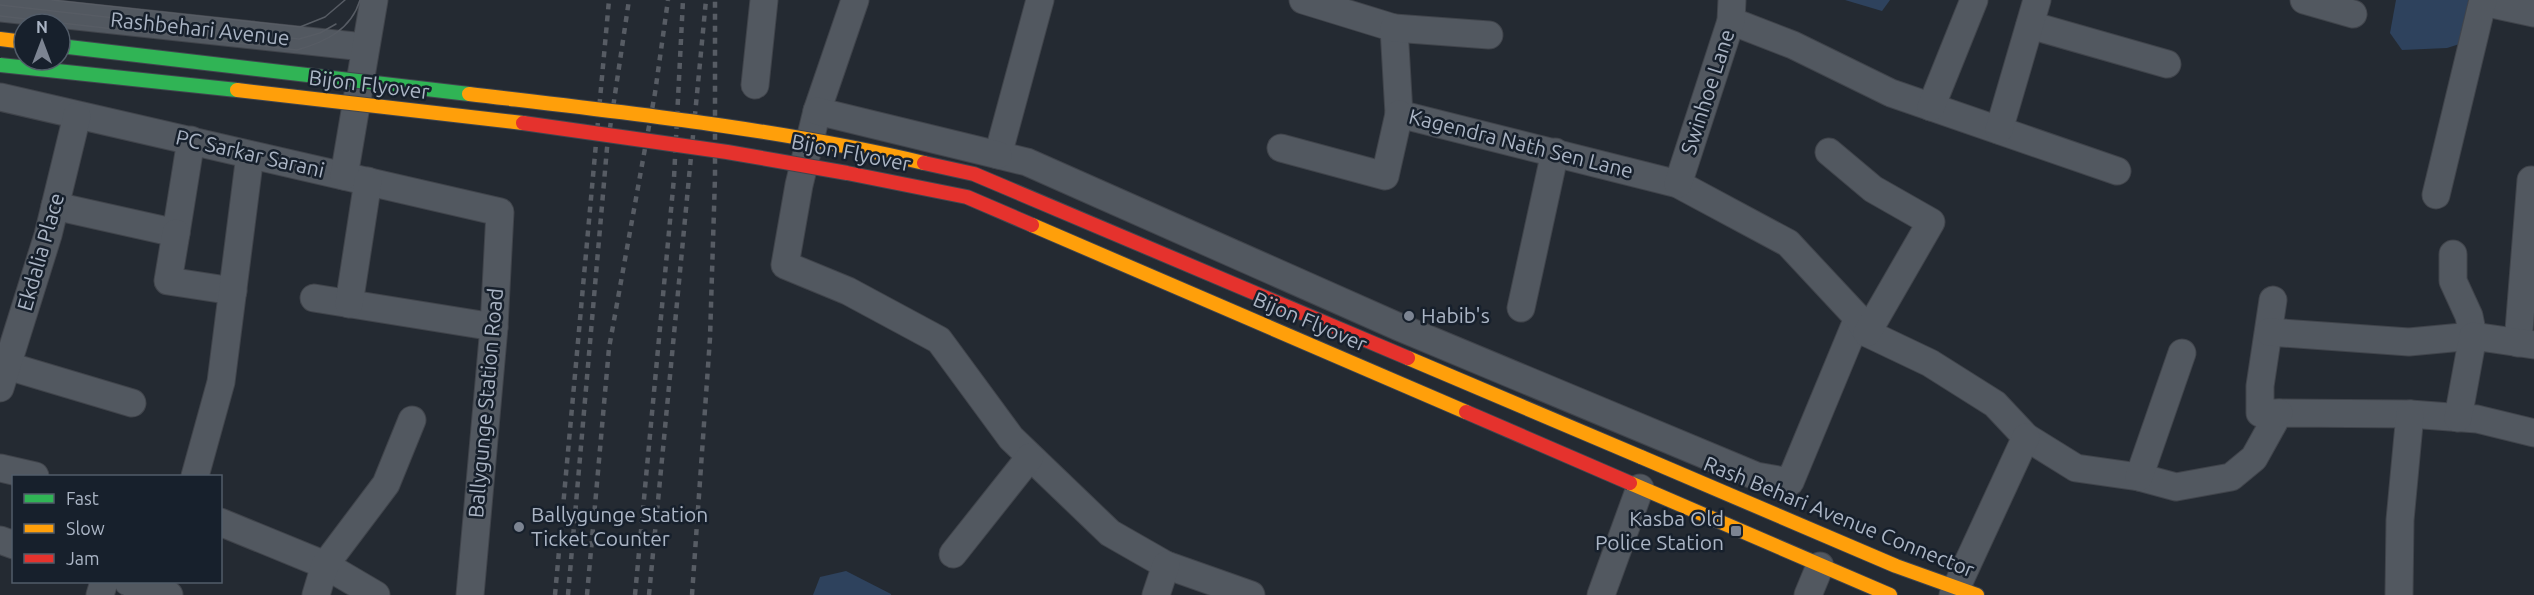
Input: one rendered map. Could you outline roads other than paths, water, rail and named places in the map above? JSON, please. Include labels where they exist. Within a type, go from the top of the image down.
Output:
[{"type":"main road","name":"Bijon Flyover","points":[[72,47],[604,110],[856,147],[974,174],[1686,477]]},
{"type":"main road","name":"Bijon Flyover","points":[[0,65],[601,134],[851,172],[967,197],[1635,486]]},
{"type":"main road","name":"Rash Behari Avenue Connector","points":[[1686,477],[1962,593]]},
{"type":"main road","points":[[1635,486],[1890,595]]},
{"type":"street","points":[[349,304],[364,47],[374,0]]},
{"type":"street","points":[[755,85],[764,0]]},
{"type":"street","points":[[855,0],[817,111],[799,185],[785,265],[848,291],[939,340],[1011,438],[1110,533],[1166,565],[1251,595]]},
{"type":"street","points":[[998,155],[1040,0]]},
{"type":"street","points":[[1302,0],[1394,28],[1489,36]]},
{"type":"street","points":[[1931,107],[1974,0]]},
{"type":"street","points":[[2304,0],[2353,14]]},
{"type":"street","points":[[2436,195],[2483,1],[2534,13]]},
{"type":"street","name":"Rashbehari Avenue","points":[[0,8],[364,47]]},
{"type":"street","points":[[1731,10],[1793,45],[1891,93],[2117,171]]},
{"type":"street","name":"Swinhoe Lane","points":[[1678,184],[1731,10]]},
{"type":"street","points":[[1999,130],[2033,13],[2167,64]]},
{"type":"street","name":"Kagendra Nath Sen Lane","points":[[1394,28],[1400,114],[1678,184],[1788,243],[1863,326]]},
{"type":"street","name":"PC Sarkar Sarani","points":[[0,97],[500,212]]},
{"type":"street","points":[[817,111],[1027,162],[1400,327],[1756,476],[1790,482],[1863,326],[1931,222],[1873,189],[1829,152]]},
{"type":"street","points":[[1281,148],[1385,176],[1400,114]]},
{"type":"street","name":"Ekdalia Place","points":[[4,377],[55,206],[77,116]]},
{"type":"street","points":[[191,140],[168,281],[233,291]]},
{"type":"street","points":[[1521,308],[1555,153]]},
{"type":"street","points":[[196,475],[221,382],[250,155]]},
{"type":"street","points":[[2270,332],[2409,342],[2473,336],[2526,344],[2531,180],[2534,181]]},
{"type":"street","points":[[55,206],[176,233]]},
{"type":"street","name":"Ballygunge Station Road","points":[[470,595],[494,327],[500,212]]},
{"type":"street","points":[[2453,254],[2453,281],[2469,316],[2473,336],[2458,418]]},
{"type":"street","points":[[314,298],[494,327]]},
{"type":"street","points":[[2273,300],[2260,387],[2260,413],[2410,414],[2477,419],[2534,433]]},
{"type":"street","points":[[1863,326],[1930,363],[1995,404],[2026,437],[2076,468],[2139,477],[2176,487],[2231,477],[2254,458],[2280,413]]},
{"type":"street","points":[[2139,477],[2182,352]]},
{"type":"street","points":[[4,377],[132,403]]},
{"type":"street","points":[[2398,595],[2400,520],[2410,414]]},
{"type":"street","points":[[316,595],[325,564],[386,484],[412,420]]},
{"type":"street","points":[[1962,593],[2026,437]]},
{"type":"street","points":[[953,554],[1030,457]]},
{"type":"street","points":[[0,468],[27,475]]},
{"type":"street","points":[[1601,595],[1635,486]]},
{"type":"street","points":[[222,523],[325,564],[368,593]]},
{"type":"street","points":[[1156,595],[1166,565]]},
{"type":"street","points":[[1808,595],[1820,566]]},
{"type":"street","points":[[131,583],[169,595]]},
{"type":"water","points":[[1845,0],[1890,0],[1882,11]]},
{"type":"water","points":[[2396,0],[2474,0],[2469,41],[2447,48],[2402,50],[2390,33]]},
{"type":"water","points":[[846,571],[891,595],[813,595],[820,577]]},
{"type":"tram line","points":[[52,0],[300,27],[325,17],[345,0]]},
{"type":"tram line","points":[[0,16],[297,50],[327,39],[336,33],[350,19],[360,0]]},
{"type":"tram line","points":[[0,5],[299,39],[320,33],[336,24]]},
{"type":"railway","points":[[555,595],[609,0]]},
{"type":"railway","points":[[568,595],[607,148],[629,0]]},
{"type":"railway","points":[[587,595],[609,348],[655,93],[668,0]]},
{"type":"railway","points":[[635,595],[674,178],[683,0]]},
{"type":"railway","points":[[649,595],[706,0]]},
{"type":"railway","points":[[692,595],[710,338],[715,177],[715,0]]},
{"type":"place","name":"Habib's","points":[[1409,316]]},
{"type":"place","name":"Ballygunge Station Ticket Counter","points":[[519,527]]},
{"type":"place","name":"Kasba Old Police Station","points":[[1736,531]]}]
